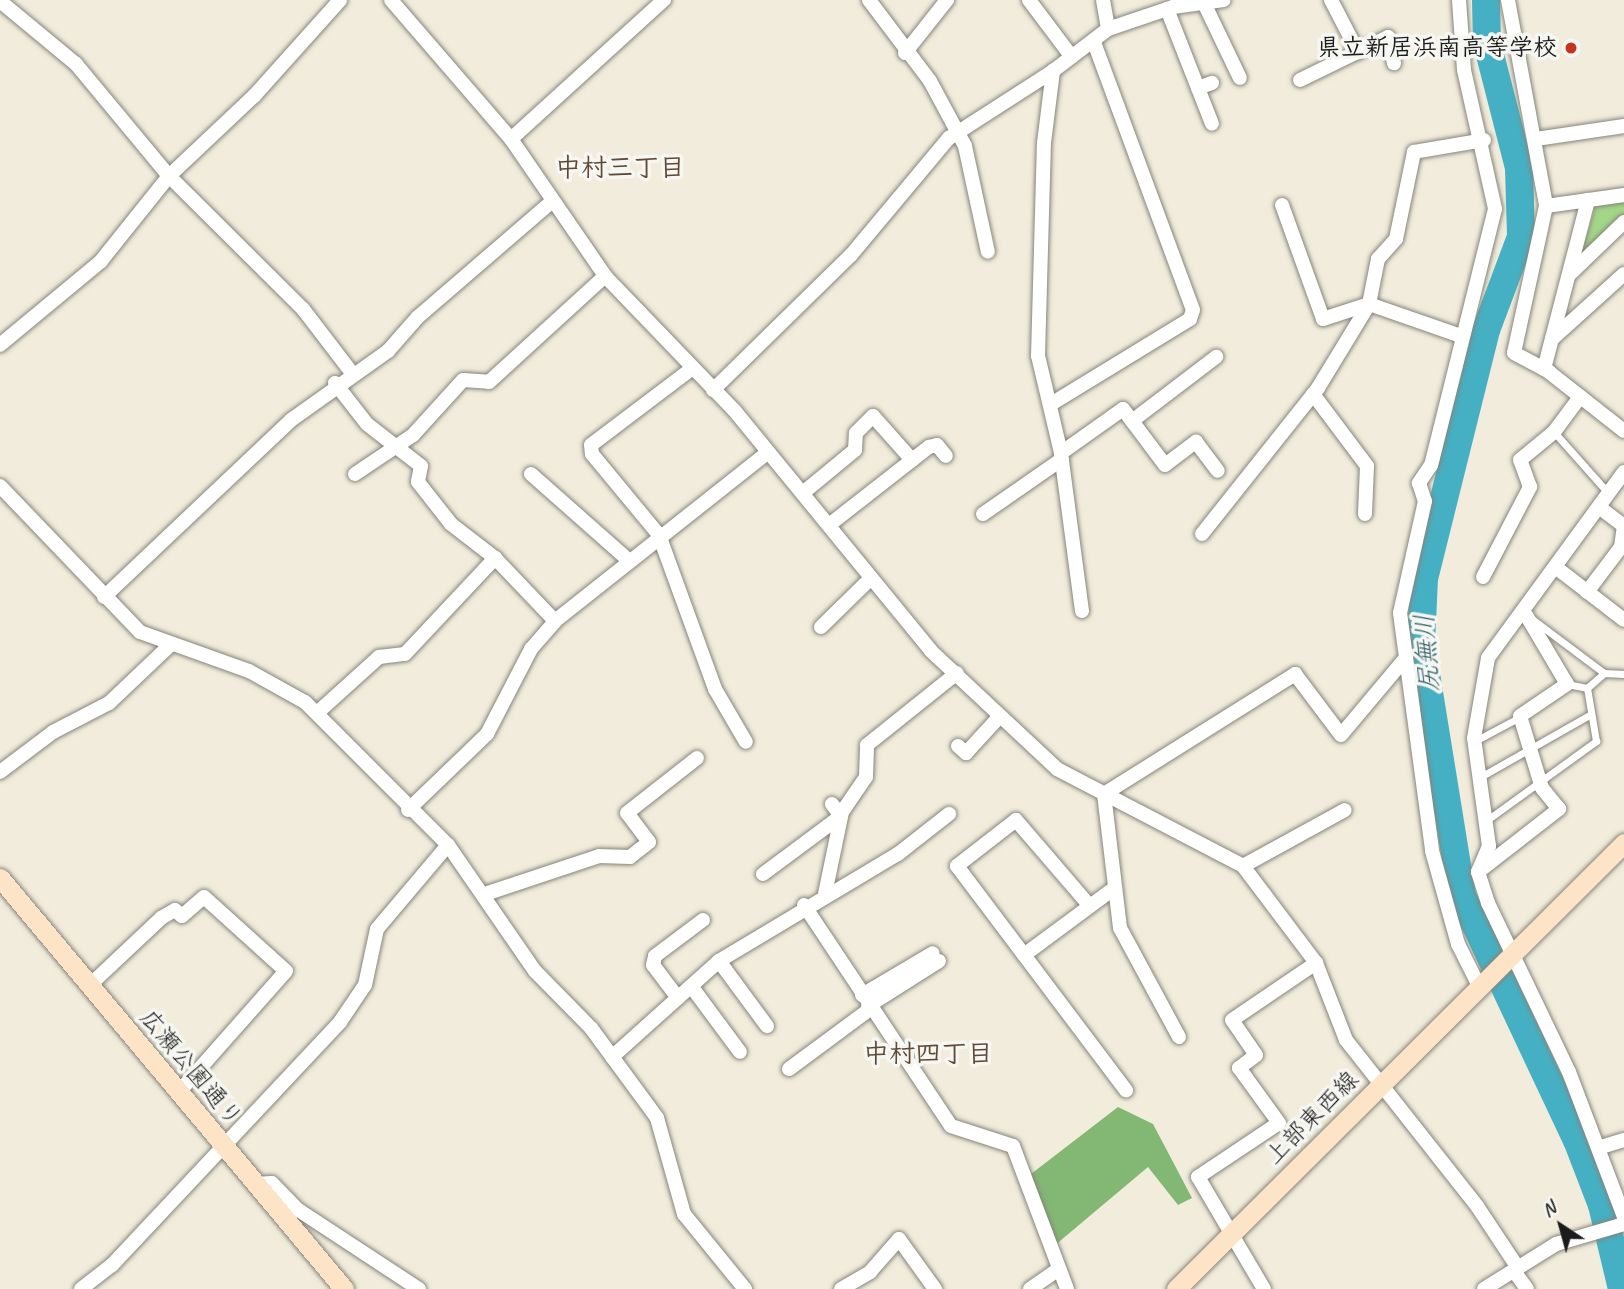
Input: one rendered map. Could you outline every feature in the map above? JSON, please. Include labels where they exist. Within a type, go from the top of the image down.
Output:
[{"type":"street","points":[[0,345],[101,261],[169,177],[254,96],[340,0]]},
{"type":"street","points":[[391,0],[511,139],[551,202],[606,276],[804,492],[870,579],[957,673],[1058,769],[1243,866],[1315,963],[1346,1040],[1379,1086],[1477,1206],[1527,1289]]},
{"type":"street","points":[[511,139],[664,0]]},
{"type":"street","points":[[869,0],[905,53],[930,81],[965,146],[988,252]]},
{"type":"street","points":[[905,53],[947,0]]},
{"type":"street","points":[[1029,0],[1045,10],[1072,57]]},
{"type":"street","points":[[1102,0],[1108,29]]},
{"type":"street","points":[[713,390],[775,336],[957,134],[1053,71],[1108,29],[1167,9],[1224,0]]},
{"type":"street","points":[[1331,0],[1358,52]]},
{"type":"street","points":[[1459,0],[1464,70],[1484,140],[1495,209],[1461,336],[1431,465],[1419,483],[1424,501],[1400,613],[1403,661],[1432,851],[1458,944],[1482,986]]},
{"type":"street","points":[[1508,0],[1521,89],[1536,139],[1546,206],[1514,354],[1544,369],[1624,432]]},
{"type":"street","points":[[0,1],[76,64],[169,177],[303,309],[352,373]]},
{"type":"street","points":[[1204,3],[1240,78]]},
{"type":"street","points":[[1167,9],[1205,86],[1212,124]]},
{"type":"street","points":[[1300,80],[1388,37],[1394,63]]},
{"type":"street","points":[[1051,404],[1191,319],[1194,310],[1094,42]]},
{"type":"street","points":[[1053,71],[1038,260],[1038,356],[1062,456],[1082,611]]},
{"type":"street","points":[[1536,139],[1624,126]]},
{"type":"street","points":[[1202,534],[1313,394],[1370,304],[1378,259],[1396,239],[1414,152],[1484,140]]},
{"type":"street","points":[[1546,206],[1624,195]]},
{"type":"street","points":[[1544,369],[1588,200]]},
{"type":"street","points":[[104,597],[335,383],[388,351],[418,317],[551,202]]},
{"type":"street","points":[[1282,205],[1323,319],[1370,304],[1461,336]]},
{"type":"street","points":[[1569,275],[1624,222]]},
{"type":"street","points":[[1552,339],[1624,274]]},
{"type":"street","points":[[355,474],[395,450],[463,380],[489,382],[606,276]]},
{"type":"street","points":[[1132,421],[1216,357]]},
{"type":"street","points":[[690,370],[591,445],[592,454],[659,535],[715,689],[746,741]]},
{"type":"street","points":[[335,383],[395,450],[421,466],[418,482],[451,524],[495,558],[555,621]]},
{"type":"street","points":[[1313,394],[1367,466],[1365,514]]},
{"type":"street","points":[[1483,577],[1530,487],[1520,460],[1554,432],[1580,397]]},
{"type":"street","points":[[983,514],[1123,409],[1165,465],[1196,442],[1218,471]]},
{"type":"street","points":[[804,492],[855,450],[856,433],[873,416],[912,460]]},
{"type":"street","points":[[829,524],[912,460],[937,445],[946,456]]},
{"type":"street","points":[[408,810],[487,734],[531,649],[555,621],[626,559],[768,452]]},
{"type":"street","points":[[1484,1289],[1588,1231],[1623,1222],[1601,1147],[1511,957],[1478,872],[1489,846],[1482,776],[1475,741],[1481,672],[1526,615],[1624,472]]},
{"type":"street","points":[[531,474],[626,559]]},
{"type":"street","points":[[0,486],[140,632],[169,646],[249,671],[317,713],[408,810],[448,845],[485,894],[534,971],[612,1057],[657,1118],[684,1214],[745,1289]]},
{"type":"street","points":[[1587,592],[1621,547],[1623,526],[1600,508]]},
{"type":"street","points":[[317,713],[379,657],[405,654],[495,558]]},
{"type":"street","points":[[1558,569],[1624,620]]},
{"type":"street","points":[[821,627],[870,579]]},
{"type":"street","points":[[1478,872],[1559,809],[1541,782],[1520,716],[1567,684],[1526,615]]},
{"type":"street","points":[[0,772],[53,732],[109,703],[169,646]]},
{"type":"street","points":[[1104,794],[1296,674],[1341,735],[1403,661]]},
{"type":"street","points":[[763,874],[861,790],[873,738],[957,673]]},
{"type":"street","points":[[958,746],[966,753],[1000,716]]},
{"type":"street","points":[[485,894],[599,856],[613,862],[629,857],[649,842],[627,813],[697,758]]},
{"type":"street","points":[[1104,794],[1112,890],[1120,928],[1180,1037]]},
{"type":"street","points":[[825,894],[837,810]]},
{"type":"street","points":[[1243,866],[1345,810]]},
{"type":"street","points":[[612,1057],[719,961],[804,905],[898,854],[949,814]]},
{"type":"street","points":[[1089,905],[1016,820],[957,866],[1126,1090]]},
{"type":"street","points":[[1511,957],[1624,843]]},
{"type":"street","points":[[81,1289],[112,1265],[340,1022],[365,985],[377,929],[448,845]]},
{"type":"street","name":"広瀬公園通り","points":[[0,878],[344,1289]]},
{"type":"street","points":[[1024,955],[1112,890]]},
{"type":"street","points":[[90,985],[161,918],[175,910],[182,916],[204,897],[286,971],[179,1092]]},
{"type":"street","points":[[804,905],[951,1126],[1013,1146],[1056,1271],[1067,1289]]},
{"type":"street","points":[[678,999],[653,965],[655,956],[702,920]]},
{"type":"street","points":[[789,1069],[867,1003],[936,957]]},
{"type":"street","name":"上部東西線","points":[[1176,1289],[1511,957]]},
{"type":"street","points":[[719,961],[767,1026]]},
{"type":"street","points":[[1264,1289],[1198,1177],[1279,1123],[1239,1068],[1256,1055],[1233,1020],[1315,963]]},
{"type":"street","points":[[691,986],[740,1052]]},
{"type":"street","points":[[1601,1147],[1624,1140]]},
{"type":"street","points":[[255,1184],[272,1184],[297,1209],[419,1289]]},
{"type":"street","points":[[841,1289],[870,1272],[899,1239],[935,1289]]},
{"type":"street","points":[[1030,1289],[1056,1271]]},
{"type":"lane","points":[[1554,432],[1609,494]]},
{"type":"lane","points":[[1526,615],[1604,673],[1624,674]]},
{"type":"lane","points":[[1587,688],[1604,673]]},
{"type":"lane","points":[[1567,684],[1587,688]]},
{"type":"lane","points":[[1487,820],[1596,741],[1587,688]]},
{"type":"lane","points":[[1482,776],[1591,714]]},
{"type":"lane","points":[[1475,741],[1520,716]]},
{"type":"green space","points":[[1624,199],[1624,219],[1582,252],[1596,204]]},
{"type":"green space","points":[[1118,1107],[1153,1124],[1192,1198],[1178,1205],[1148,1167],[1054,1246],[1031,1174]]},
{"type":"waterway","name":"尻無川","points":[[1486,0],[1487,43],[1519,168],[1521,237],[1486,330],[1424,578],[1421,643],[1462,896],[1577,1140],[1602,1205],[1622,1289]]},
{"type":"place","name":"県立新居浜南高等学校","points":[[1571,48]]},
{"type":"district","name":"中村三丁目","points":[[620,168]]},
{"type":"district","name":"中村四丁目","points":[[928,1054]]}]
